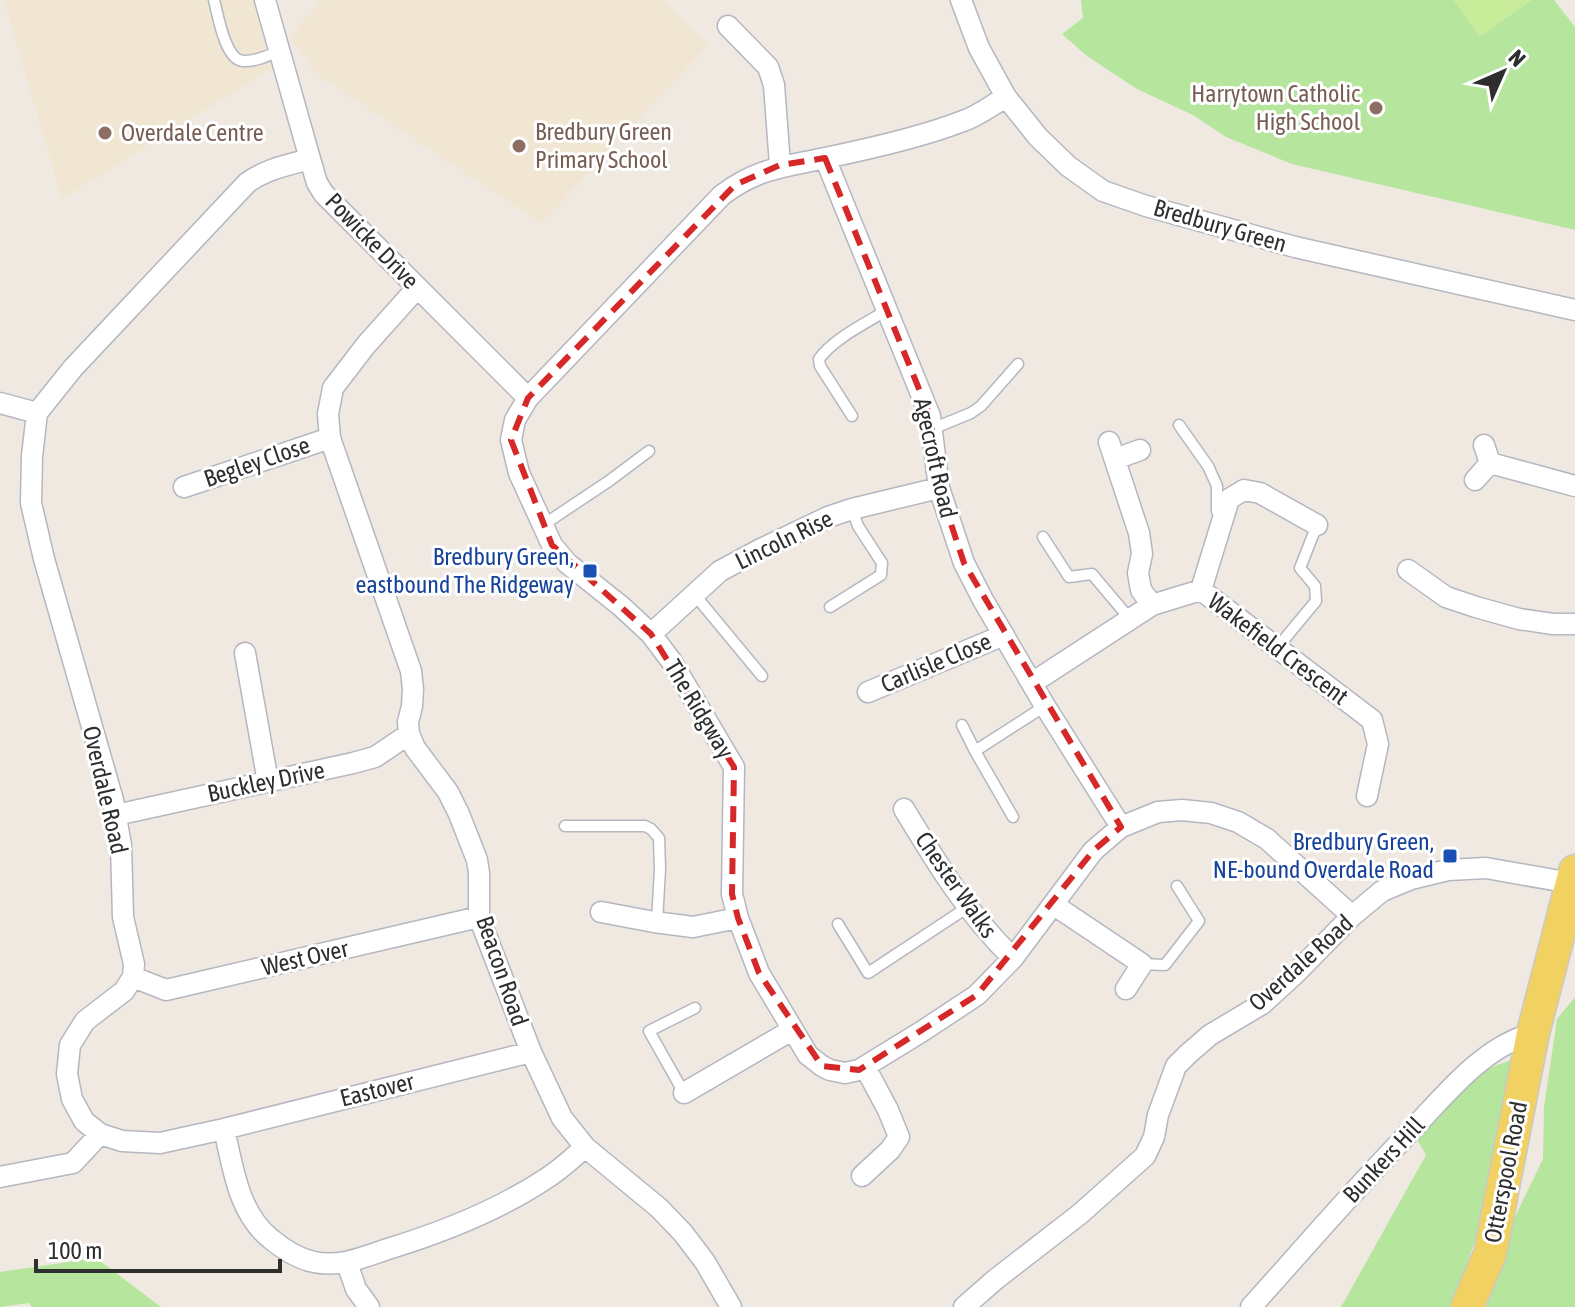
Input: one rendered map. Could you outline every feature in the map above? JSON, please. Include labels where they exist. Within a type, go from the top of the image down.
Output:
[{"type":"main road","name":"Otterspool Road","points":[[1467,1307],[1490,1254],[1533,1033],[1573,877]]},
{"type":"street","name":"Powicke Drive","points":[[265,0],[317,183],[324,194],[528,398]]},
{"type":"street","name":"Bredbury Green","points":[[961,0],[979,48],[1006,97],[1038,137],[1068,166],[1103,191],[1295,247],[1575,310]]},
{"type":"street","points":[[728,26],[768,67],[774,85],[780,165]]},
{"type":"street","name":"The Ridgway","points":[[865,1067],[845,1073],[830,1070],[808,1055],[759,973],[732,894],[734,767],[696,700],[651,634],[567,563],[552,545],[519,473],[511,440],[515,420],[528,398],[716,200],[746,179],[780,165],[825,158],[966,121],[1006,97]]},
{"type":"street","name":"Agecroft Road","points":[[825,158],[930,416],[939,488],[964,563],[1045,706],[1121,827]]},
{"type":"street","points":[[0,403],[37,413],[73,368],[247,183],[259,174],[310,159]]},
{"type":"street","points":[[409,734],[413,689],[411,671],[330,438],[328,414],[333,388],[417,288]]},
{"type":"street","name":"Overdale Road","points":[[37,413],[31,503],[116,815],[121,845],[123,917],[134,964],[133,977]]},
{"type":"street","name":"Begley Close","points":[[194,490],[330,438]]},
{"type":"street","points":[[1140,450],[1112,450],[1139,533],[1142,554],[1138,573],[1141,590],[1152,605]]},
{"type":"street","points":[[1475,480],[1487,454],[1575,486]]},
{"type":"street","name":"Lincoln Rise","points":[[651,634],[720,571],[761,549],[828,517],[939,488]]},
{"type":"street","points":[[1201,590],[1229,499],[1244,490],[1260,493],[1317,525]]},
{"type":"street","points":[[1408,570],[1446,597],[1476,607],[1519,619],[1575,624]]},
{"type":"street","name":"Wakefield Crescent","points":[[1032,683],[1152,605],[1201,590],[1372,720],[1378,744],[1367,796]]},
{"type":"street","name":"Carlisle Close","points":[[868,692],[1004,635]]},
{"type":"street","points":[[245,653],[268,782]]},
{"type":"street","name":"Buckley Drive","points":[[116,815],[375,757],[409,734]]},
{"type":"street","name":"Beacon Road","points":[[409,734],[415,748],[448,792],[468,837],[479,873],[479,917],[531,1052],[562,1118],[585,1147],[659,1208],[705,1262],[731,1307]]},
{"type":"street","name":"Chester Walks","points":[[904,809],[952,887],[996,942],[1013,958]]},
{"type":"street","points":[[862,1176],[899,1137],[865,1067],[977,995],[1013,958],[1093,851],[1121,827],[1158,812],[1182,810],[1211,813],[1238,822],[1267,839],[1352,916]]},
{"type":"street","name":"Overdale Road","points":[[964,1307],[1080,1214],[1145,1156],[1176,1066],[1210,1035],[1262,1004],[1382,891],[1411,879],[1448,870],[1486,868],[1573,877]]},
{"type":"street","points":[[1054,905],[1142,964],[1126,989]]},
{"type":"street","points":[[601,912],[693,927],[738,918]]},
{"type":"street","name":"West Over","points":[[133,977],[166,990],[479,917]]},
{"type":"street","points":[[133,977],[118,997],[85,1021],[70,1045],[67,1074],[72,1099],[84,1121],[100,1134],[122,1141],[160,1143],[224,1129],[236,1181],[249,1214],[269,1238],[292,1254],[315,1262],[347,1263],[435,1234],[479,1216],[549,1177],[585,1147]]},
{"type":"street","points":[[684,1093],[792,1030]]},
{"type":"street","name":"Bunkers Hill","points":[[1251,1307],[1373,1171],[1473,1066],[1516,1038],[1533,1033]]},
{"type":"street","name":"Eastover","points":[[224,1129],[531,1052]]},
{"type":"street","points":[[0,1177],[73,1163],[100,1134]]},
{"type":"street","points":[[347,1263],[356,1289],[369,1307]]},
{"type":"lane","points":[[214,0],[226,45],[237,61],[280,51]]},
{"type":"lane","points":[[852,416],[820,366],[819,359],[833,344],[887,310]]},
{"type":"lane","points":[[932,429],[981,406],[1018,364]]},
{"type":"lane","points":[[1179,425],[1208,466],[1217,486],[1217,511],[1223,518]]},
{"type":"lane","points":[[542,525],[649,451]]},
{"type":"lane","points":[[830,607],[881,575],[882,563],[858,526],[852,509]]},
{"type":"lane","points":[[1277,648],[1316,601],[1315,586],[1300,568],[1317,525]]},
{"type":"lane","points":[[1043,537],[1069,577],[1092,574],[1130,619]]},
{"type":"lane","points":[[694,594],[762,676]]},
{"type":"lane","points":[[975,751],[1045,706]]},
{"type":"lane","points":[[962,725],[1013,817]]},
{"type":"lane","points":[[565,826],[645,826],[656,833],[659,838],[660,869],[657,922]]},
{"type":"lane","points":[[1142,964],[1165,965],[1199,921],[1177,886]]},
{"type":"lane","points":[[838,924],[868,973],[968,907]]},
{"type":"lane","points":[[684,1093],[649,1031],[695,1008]]},
{"type":"highlighted area","points":[[825,158],[930,416],[939,488],[964,563],[1121,827],[1093,851],[977,995],[859,1070],[822,1066],[759,973],[732,894],[734,767],[651,634],[552,545],[511,440],[528,398],[735,185],[780,165]]},
{"type":"shaded area","name":"Overdale Centre","points":[[4,0],[252,0],[266,45],[260,49],[264,61],[270,62],[272,68],[62,199]]},
{"type":"shaded area","name":"Bredbury Green Primary School","points":[[321,0],[663,0],[708,45],[541,223],[311,70],[313,67],[290,38]]},
{"type":"green space","name":"Harrytown Catholic High School","points":[[1081,0],[1454,0],[1480,36],[1531,0],[1554,0],[1575,27],[1575,230],[1292,164],[1226,137],[1193,115],[1137,89],[1087,56],[1062,34],[1083,18]]},
{"type":"green space","points":[[1454,0],[1531,0],[1480,36]]},
{"type":"green space","points":[[1575,997],[1575,1307],[1481,1307],[1506,1235],[1543,1159],[1544,1107],[1557,1019]]},
{"type":"green space","points":[[1519,1057],[1482,1221],[1452,1307],[1341,1307],[1426,1155],[1416,1138],[1484,1070]]},
{"type":"green space","points":[[96,1258],[161,1307],[32,1307],[29,1303],[0,1307],[0,1272]]},
{"type":"place","name":"Harrytown Catholic High School","points":[[1376,108]]},
{"type":"place","name":"Overdale Centre","points":[[105,133]]},
{"type":"place","name":"Bredbury Green Primary School","points":[[519,146]]},
{"type":"place","name":"Bredbury Green, eastbound The Ridgeway","points":[[590,571]]},
{"type":"place","name":"Bredbury Green, NE-bound Overdale Road","points":[[1450,856]]}]
